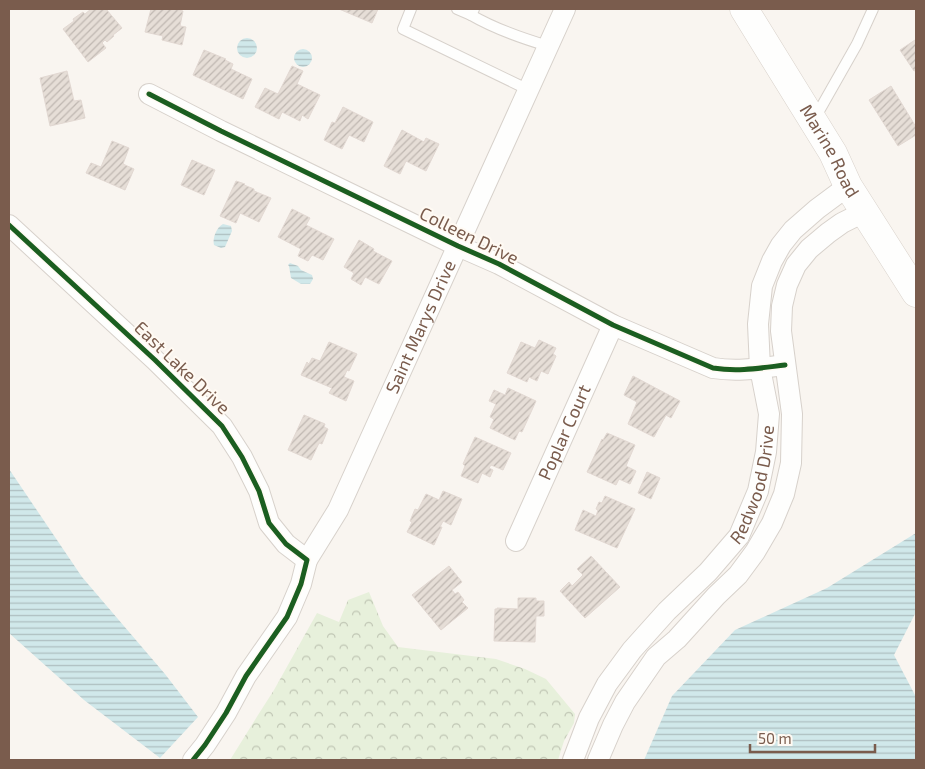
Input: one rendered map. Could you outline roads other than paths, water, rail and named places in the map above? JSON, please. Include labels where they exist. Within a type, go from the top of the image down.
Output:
[{"type":"main road","name":"Marine Road","points":[[744,9],[833,153],[848,186],[916,293]]},
{"type":"street","name":"Saint Marys Drive","points":[[307,560],[338,510],[565,9]]},
{"type":"street","name":"Colleen Drive","points":[[149,94],[221,132],[499,264],[613,325],[713,368],[744,371],[785,365]]},
{"type":"street","name":"Redwood Drive","points":[[573,760],[589,718],[607,684],[632,650],[667,611],[708,572],[739,536],[758,491],[766,452],[769,414],[760,368],[758,324],[762,286],[772,261],[781,245],[793,230],[848,186]]},
{"type":"street","name":"Redwood Drive","points":[[598,760],[625,702],[656,658],[738,575],[755,552],[772,523],[784,494],[791,463],[792,414],[781,331],[782,306],[787,285],[796,265],[809,249],[842,223],[864,212]]},
{"type":"street","name":"East Lake Drive","points":[[9,225],[155,360],[222,426],[242,457],[259,491],[268,523],[286,544],[307,560]]},
{"type":"street","name":"Poplar Court","points":[[516,540],[613,325]]},
{"type":"street","points":[[193,760],[211,737],[246,676],[287,616],[301,584],[307,560]]},
{"type":"lane","points":[[411,9],[403,29],[529,90]]},
{"type":"lane","points":[[457,9],[472,12],[489,25],[513,35],[548,46]]},
{"type":"lane","points":[[813,121],[857,44],[873,9]]},
{"type":"water","points":[[247,38],[254,41],[257,48],[254,55],[247,58],[240,55],[237,48],[240,41]]},
{"type":"water","points":[[303,49],[309,52],[312,58],[309,64],[303,67],[297,64],[294,58],[297,52]]},
{"type":"water","points":[[223,224],[231,226],[232,231],[225,247],[221,248],[214,245],[214,236]]},
{"type":"water","points":[[290,263],[312,275],[313,279],[310,284],[301,284],[291,278],[288,265]]},
{"type":"water","points":[[9,469],[82,577],[165,674],[198,717],[160,758],[84,700],[9,633]]},
{"type":"water","points":[[916,533],[916,612],[894,655],[916,697],[916,760],[644,760],[672,696],[735,630],[827,588]]}]
